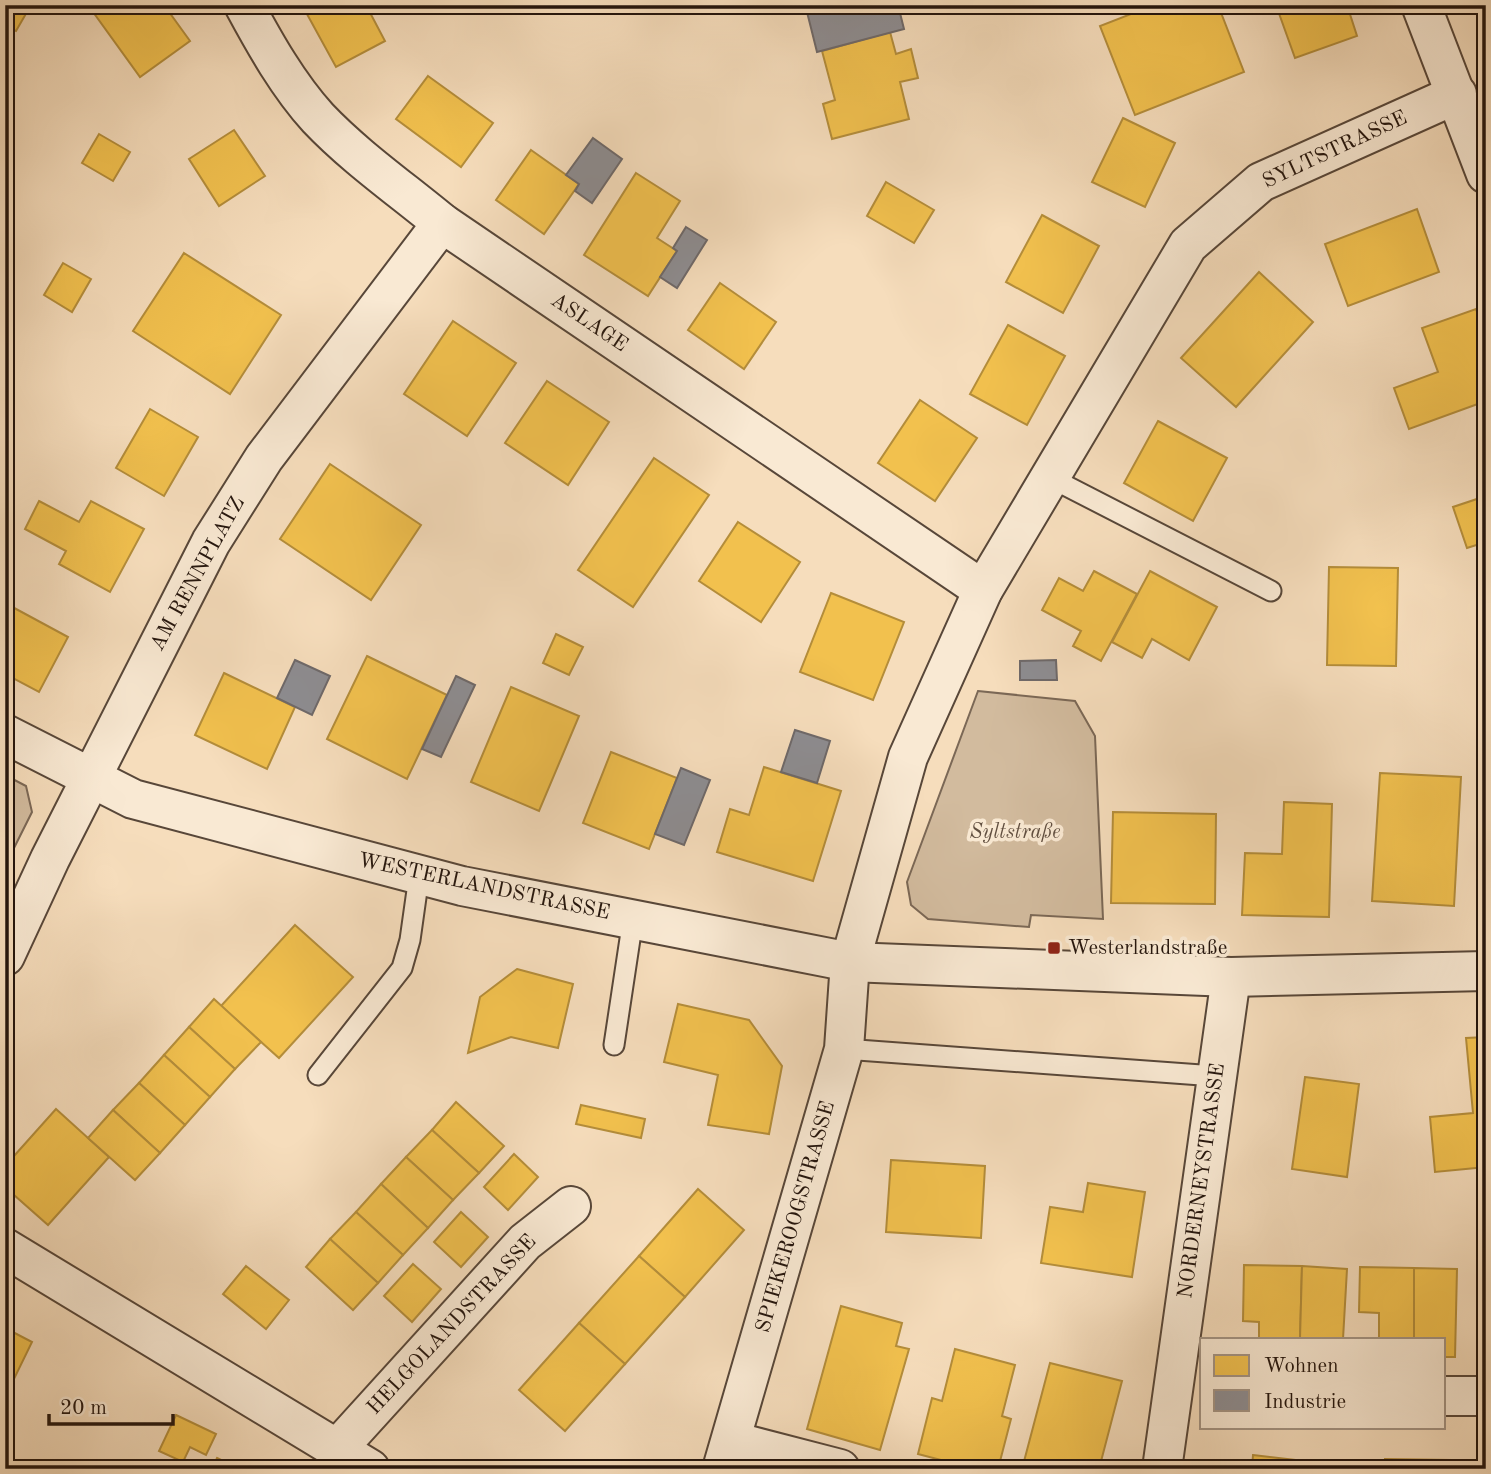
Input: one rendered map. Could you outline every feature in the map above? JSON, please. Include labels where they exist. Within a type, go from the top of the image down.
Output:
[{"type":"street","name":"ASLAGE","points":[[244,5],[271,54],[318,118],[442,223],[983,590]]},
{"type":"street","points":[[1421,5],[1486,174]]},
{"type":"street","name":"SYLTSTRASSE","points":[[850,962],[908,757],[983,590],[1188,245],[1261,182],[1457,94]]},
{"type":"street","name":"AM RENNPLATZ","points":[[5,956],[50,859],[211,542],[264,458],[442,223]]},
{"type":"street","name":"WESTERLANDSTRASSE","points":[[5,734],[133,799],[462,886],[850,962],[1231,977],[1486,971]]},
{"type":"street","name":"SPIEKEROOGSTRASSE","points":[[727,1455],[844,1049],[850,962]]},
{"type":"street","name":"NORDERNEYSTRASSE","points":[[1162,1469],[1188,1396],[1215,1076],[1231,977]]},
{"type":"street","name":"HELGOLANDSTRASSE","points":[[5,1248],[358,1463],[525,1242],[571,1206]]},
{"type":"street","points":[[1446,1396],[1486,1396]]},
{"type":"street","points":[[727,1455],[840,1469]]},
{"type":"lane","points":[[1049,477],[1271,591]]},
{"type":"lane","points":[[318,1075],[402,968],[410,940],[419,876]]},
{"type":"lane","points":[[614,1045],[633,919]]},
{"type":"lane","points":[[844,1049],[1215,1076]]},
{"type":"green space","name":"Syltstraße","points":[[978,691],[1075,701],[1095,736],[1103,919],[1031,915],[1029,927],[928,919],[911,905],[907,882]]},
{"type":"green space","points":[[5,775],[26,786],[32,812],[5,866]]},
{"type":"building: Wohnen","points":[[5,5],[31,5],[16,31],[5,26]]},
{"type":"building: Wohnen","points":[[88,5],[164,5],[190,41],[140,77]]},
{"type":"building: Wohnen","points":[[302,5],[366,5],[385,41],[336,67]]},
{"type":"building: Wohnen","points":[[1154,5],[1218,5],[1244,72],[1135,115],[1100,26]]},
{"type":"building: Wohnen","points":[[1276,5],[1347,5],[1357,36],[1295,58]]},
{"type":"building: Wohnen","points":[[890,32],[896,54],[911,49],[918,78],[900,82],[909,119],[832,139],[823,104],[835,100],[822,51]]},
{"type":"building: Wohnen","points":[[428,76],[493,123],[461,167],[396,119]]},
{"type":"building: Wohnen","points":[[1123,118],[1175,143],[1145,207],[1092,182]]},
{"type":"building: Wohnen","points":[[234,130],[265,176],[219,206],[189,159]]},
{"type":"building: Wohnen","points":[[99,134],[130,152],[113,181],[82,163]]},
{"type":"building: Wohnen","points":[[531,150],[579,184],[544,234],[496,200]]},
{"type":"building: Wohnen","points":[[636,173],[680,201],[657,238],[677,251],[648,296],[584,255]]},
{"type":"building: Wohnen","points":[[886,182],[934,210],[914,243],[867,216]]},
{"type":"building: Wohnen","points":[[1417,209],[1439,272],[1348,306],[1325,244]]},
{"type":"building: Wohnen","points":[[1042,215],[1099,246],[1063,313],[1006,282]]},
{"type":"building: Wohnen","points":[[184,253],[281,315],[230,394],[133,331]]},
{"type":"building: Wohnen","points":[[63,263],[91,279],[72,312],[44,295]]},
{"type":"building: Wohnen","points":[[1259,272],[1313,322],[1236,407],[1181,358]]},
{"type":"building: Wohnen","points":[[720,283],[776,322],[744,369],[688,330]]},
{"type":"building: Wohnen","points":[[1476,309],[1486,338],[1486,401],[1409,429],[1394,388],[1438,372],[1422,328]]},
{"type":"building: Wohnen","points":[[453,321],[516,363],[467,436],[404,394]]},
{"type":"building: Wohnen","points":[[1008,325],[1065,356],[1027,425],[970,394]]},
{"type":"building: Wohnen","points":[[547,381],[609,422],[568,485],[505,443]]},
{"type":"building: Wohnen","points":[[920,400],[977,438],[935,501],[878,463]]},
{"type":"building: Wohnen","points":[[150,409],[198,437],[164,496],[116,468]]},
{"type":"building: Wohnen","points":[[1158,421],[1227,458],[1193,521],[1124,483]]},
{"type":"building: Wohnen","points":[[1486,451],[1486,473],[1479,453]]},
{"type":"building: Wohnen","points":[[654,458],[709,495],[633,607],[578,570]]},
{"type":"building: Wohnen","points":[[330,464],[421,525],[371,600],[280,539]]},
{"type":"building: Wohnen","points":[[1486,496],[1486,542],[1467,548],[1453,507]]},
{"type":"building: Wohnen","points":[[39,501],[79,522],[91,501],[144,529],[110,592],[59,564],[66,551],[25,529]]},
{"type":"building: Wohnen","points":[[738,522],[800,562],[761,622],[699,581]]},
{"type":"building: Wohnen","points":[[1329,567],[1398,568],[1396,666],[1327,665]]},
{"type":"building: Wohnen","points":[[1094,571],[1137,594],[1101,661],[1073,646],[1081,631],[1042,610],[1059,578],[1083,591]]},
{"type":"building: Wohnen","points":[[1150,571],[1217,607],[1189,660],[1152,639],[1142,658],[1112,642]]},
{"type":"building: Wohnen","points":[[831,593],[904,622],[873,700],[800,672]]},
{"type":"building: Wohnen","points":[[5,603],[68,637],[39,692],[5,674]]},
{"type":"building: Wohnen","points":[[556,634],[583,647],[569,675],[543,663]]},
{"type":"building: Wohnen","points":[[367,656],[447,695],[407,779],[327,739]]},
{"type":"building: Wohnen","points":[[224,673],[295,707],[267,769],[195,735]]},
{"type":"building: Wohnen","points":[[511,687],[579,716],[539,811],[471,782]]},
{"type":"building: Wohnen","points":[[611,752],[677,778],[649,849],[583,823]]},
{"type":"building: Wohnen","points":[[764,767],[841,791],[813,881],[717,852],[730,809],[749,815]]},
{"type":"building: Wohnen","points":[[1380,773],[1461,777],[1454,906],[1372,901]]},
{"type":"building: Wohnen","points":[[1284,802],[1332,804],[1329,917],[1242,915],[1245,853],[1282,854]]},
{"type":"building: Wohnen","points":[[1113,812],[1216,814],[1215,904],[1111,903]]},
{"type":"building: Wohnen","points":[[295,925],[353,977],[279,1058],[221,1006]]},
{"type":"building: Wohnen","points":[[517,969],[573,984],[558,1048],[511,1037],[468,1053],[480,997]]},
{"type":"building: Wohnen","points":[[214,999],[261,1042],[235,1069],[189,1027]]},
{"type":"building: Wohnen","points":[[678,1004],[749,1020],[782,1066],[769,1134],[708,1125],[718,1075],[664,1062]]},
{"type":"building: Wohnen","points":[[189,1027],[235,1069],[210,1097],[164,1055]]},
{"type":"building: Wohnen","points":[[1486,1037],[1486,1167],[1435,1172],[1430,1117],[1473,1113],[1466,1038]]},
{"type":"building: Wohnen","points":[[164,1055],[210,1097],[185,1125],[139,1083]]},
{"type":"building: Wohnen","points":[[1305,1077],[1359,1084],[1347,1177],[1292,1169]]},
{"type":"building: Wohnen","points":[[139,1083],[185,1125],[160,1153],[113,1110]]},
{"type":"building: Wohnen","points":[[456,1102],[504,1146],[479,1173],[432,1130]]},
{"type":"building: Wohnen","points":[[581,1105],[645,1119],[641,1138],[576,1124]]},
{"type":"building: Wohnen","points":[[56,1109],[109,1157],[48,1225],[5,1187],[5,1148],[14,1156]]},
{"type":"building: Wohnen","points":[[113,1110],[160,1153],[135,1180],[88,1138]]},
{"type":"building: Wohnen","points":[[432,1130],[479,1173],[453,1200],[406,1157]]},
{"type":"building: Wohnen","points":[[514,1154],[538,1177],[508,1210],[484,1187]]},
{"type":"building: Wohnen","points":[[406,1157],[453,1200],[428,1228],[381,1184]]},
{"type":"building: Wohnen","points":[[891,1160],[985,1166],[981,1238],[886,1232]]},
{"type":"building: Wohnen","points":[[1088,1183],[1145,1192],[1132,1277],[1041,1263],[1050,1207],[1083,1212]]},
{"type":"building: Wohnen","points":[[381,1184],[428,1228],[403,1255],[356,1212]]},
{"type":"building: Wohnen","points":[[698,1189],[744,1230],[685,1297],[639,1256]]},
{"type":"building: Wohnen","points":[[356,1212],[403,1255],[378,1283],[330,1239]]},
{"type":"building: Wohnen","points":[[461,1212],[488,1237],[461,1267],[434,1242]]},
{"type":"building: Wohnen","points":[[330,1239],[378,1283],[353,1310],[306,1267]]},
{"type":"building: Wohnen","points":[[639,1256],[685,1297],[625,1364],[579,1323]]},
{"type":"building: Wohnen","points":[[413,1264],[441,1289],[412,1322],[384,1296]]},
{"type":"building: Wohnen","points":[[1244,1265],[1302,1266],[1300,1338],[1259,1338],[1259,1322],[1243,1321]]},
{"type":"building: Wohnen","points":[[246,1266],[289,1300],[266,1329],[223,1294]]},
{"type":"building: Wohnen","points":[[1302,1266],[1347,1269],[1343,1338],[1300,1338]]},
{"type":"building: Wohnen","points":[[1360,1267],[1414,1268],[1414,1338],[1379,1338],[1379,1313],[1359,1312]]},
{"type":"building: Wohnen","points":[[1414,1268],[1457,1269],[1455,1357],[1446,1357],[1446,1338],[1414,1338]]},
{"type":"building: Wohnen","points":[[841,1306],[902,1323],[896,1346],[909,1349],[880,1450],[807,1429]]},
{"type":"building: Wohnen","points":[[579,1323],[625,1364],[565,1431],[519,1390]]},
{"type":"building: Wohnen","points":[[7,1329],[32,1342],[13,1381],[5,1377]]},
{"type":"building: Wohnen","points":[[955,1349],[1015,1365],[1002,1416],[1011,1419],[998,1469],[975,1469],[918,1454],[932,1398],[942,1401]]},
{"type":"building: Wohnen","points":[[1050,1363],[1122,1381],[1099,1469],[1022,1469]]},
{"type":"building: Wohnen","points":[[176,1415],[216,1434],[206,1455],[190,1447],[183,1462],[159,1451]]},
{"type":"building: Wohnen","points":[[1253,1455],[1312,1462],[1312,1469],[1252,1469]]},
{"type":"building: Wohnen","points":[[217,1458],[239,1469],[212,1469]]},
{"type":"building: Wohnen","points":[[1385,1459],[1451,1460],[1451,1469],[1385,1469]]},
{"type":"building: Industrie","points":[[834,5],[898,5],[904,29],[817,52],[807,12]]},
{"type":"building: Industrie","points":[[593,138],[622,159],[592,203],[575,191],[579,184],[566,175]]},
{"type":"building: Industrie","points":[[686,227],[707,240],[677,288],[660,277],[677,251],[673,248]]},
{"type":"building: Industrie","points":[[295,660],[330,676],[312,715],[277,698]]},
{"type":"building: Industrie","points":[[1056,660],[1057,680],[1020,680],[1020,661]]},
{"type":"building: Industrie","points":[[456,676],[475,685],[441,757],[422,749]]},
{"type":"building: Industrie","points":[[795,730],[830,741],[817,783],[781,772]]},
{"type":"building: Industrie","points":[[681,768],[710,780],[684,845],[655,834]]},
{"type":"place","name":"Westerlandstraße","points":[[1054,948]]}]
